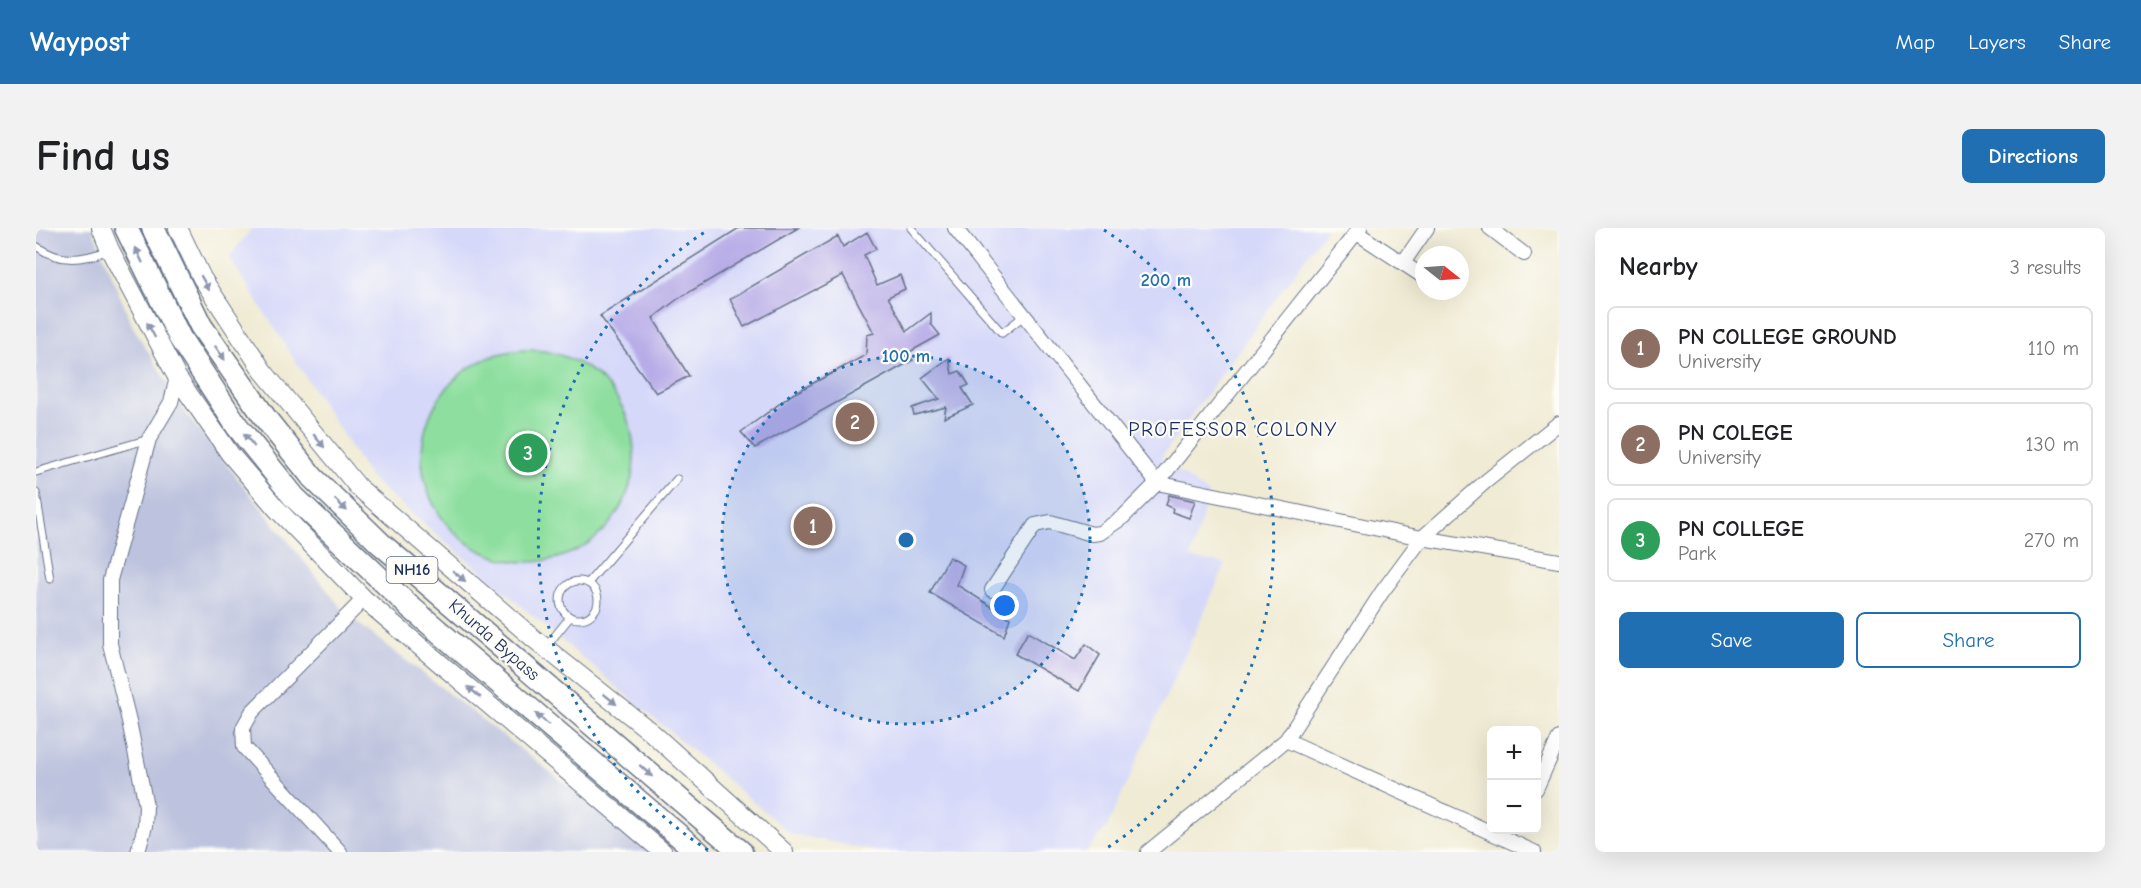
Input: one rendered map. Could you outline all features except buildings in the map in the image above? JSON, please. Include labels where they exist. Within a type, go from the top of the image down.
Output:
[{"type":"highway","name":"Khurda Bypass","points":[[126,228],[180,338],[237,426],[294,497],[409,606],[698,852]]},
{"type":"highway","name":"Khurda Bypass","points":[[153,228],[201,326],[266,418],[313,478],[381,544],[741,852]]},
{"type":"main road","points":[[101,228],[110,250],[177,377],[230,454],[276,508],[364,599],[663,852]]},
{"type":"main road","points":[[180,229],[211,292],[263,372],[358,487],[410,535],[651,732],[784,852]]},
{"type":"street","points":[[955,228],[1157,483],[1422,538],[1559,561]]},
{"type":"street","points":[[1403,263],[1427,228]]},
{"type":"street","points":[[1490,228],[1524,254]]},
{"type":"street","points":[[992,590],[1035,525],[1050,522],[1092,534],[1100,533],[1123,517],[1157,483],[1358,230],[1415,271]]},
{"type":"street","points":[[138,852],[146,826],[146,806],[110,644],[110,580],[149,439],[171,402],[177,377]]},
{"type":"street","points":[[1148,852],[1286,740],[1382,592],[1422,538],[1485,482],[1559,423]]},
{"type":"street","points":[[340,852],[244,747],[243,729],[252,712],[364,599]]},
{"type":"street","points":[[1540,780],[1559,738]]},
{"type":"street","points":[[1286,740],[1516,836],[1529,851]]},
{"type":"lane","points":[[911,228],[1002,333],[1025,315]]},
{"type":"lane","points":[[36,246],[47,253],[77,260],[110,250]]},
{"type":"lane","points":[[36,257],[47,253]]},
{"type":"lane","points":[[36,472],[149,439]]},
{"type":"lane","points":[[588,583],[677,479]]},
{"type":"lane","points":[[36,493],[50,579]]},
{"type":"lane","points":[[577,580],[588,583],[598,599],[594,611],[583,618],[570,617],[561,608],[562,590],[577,580]]},
{"type":"lane","points":[[546,647],[570,617]]},
{"type":"shaded area","points":[[36,228],[92,228],[133,327],[187,415],[347,615],[654,852],[36,852]]},
{"type":"shaded area","points":[[252,228],[1327,228],[1161,458],[1209,494],[1190,558],[1226,564],[1107,827],[1086,852],[880,852],[791,834],[371,479],[229,257]]},
{"type":"green space","points":[[518,350],[538,350],[559,354],[578,362],[596,374],[610,388],[622,406],[630,425],[634,456],[630,487],[622,506],[610,524],[596,538],[578,550],[559,558],[538,562],[518,562],[497,558],[478,550],[460,538],[446,524],[434,506],[426,487],[422,466],[422,446],[426,425],[434,406],[446,388],[460,374],[478,362],[497,354]]},
{"type":"place","name":"PN COLEGE","points":[[855,422]]},
{"type":"place","name":"PN COLLEGE","points":[[528,453]]},
{"type":"place","name":"PN COLLEGE GROUND","points":[[813,526]]},
{"type":"district","name":"PROFESSOR COLONY","points":[[1233,429]]}]
